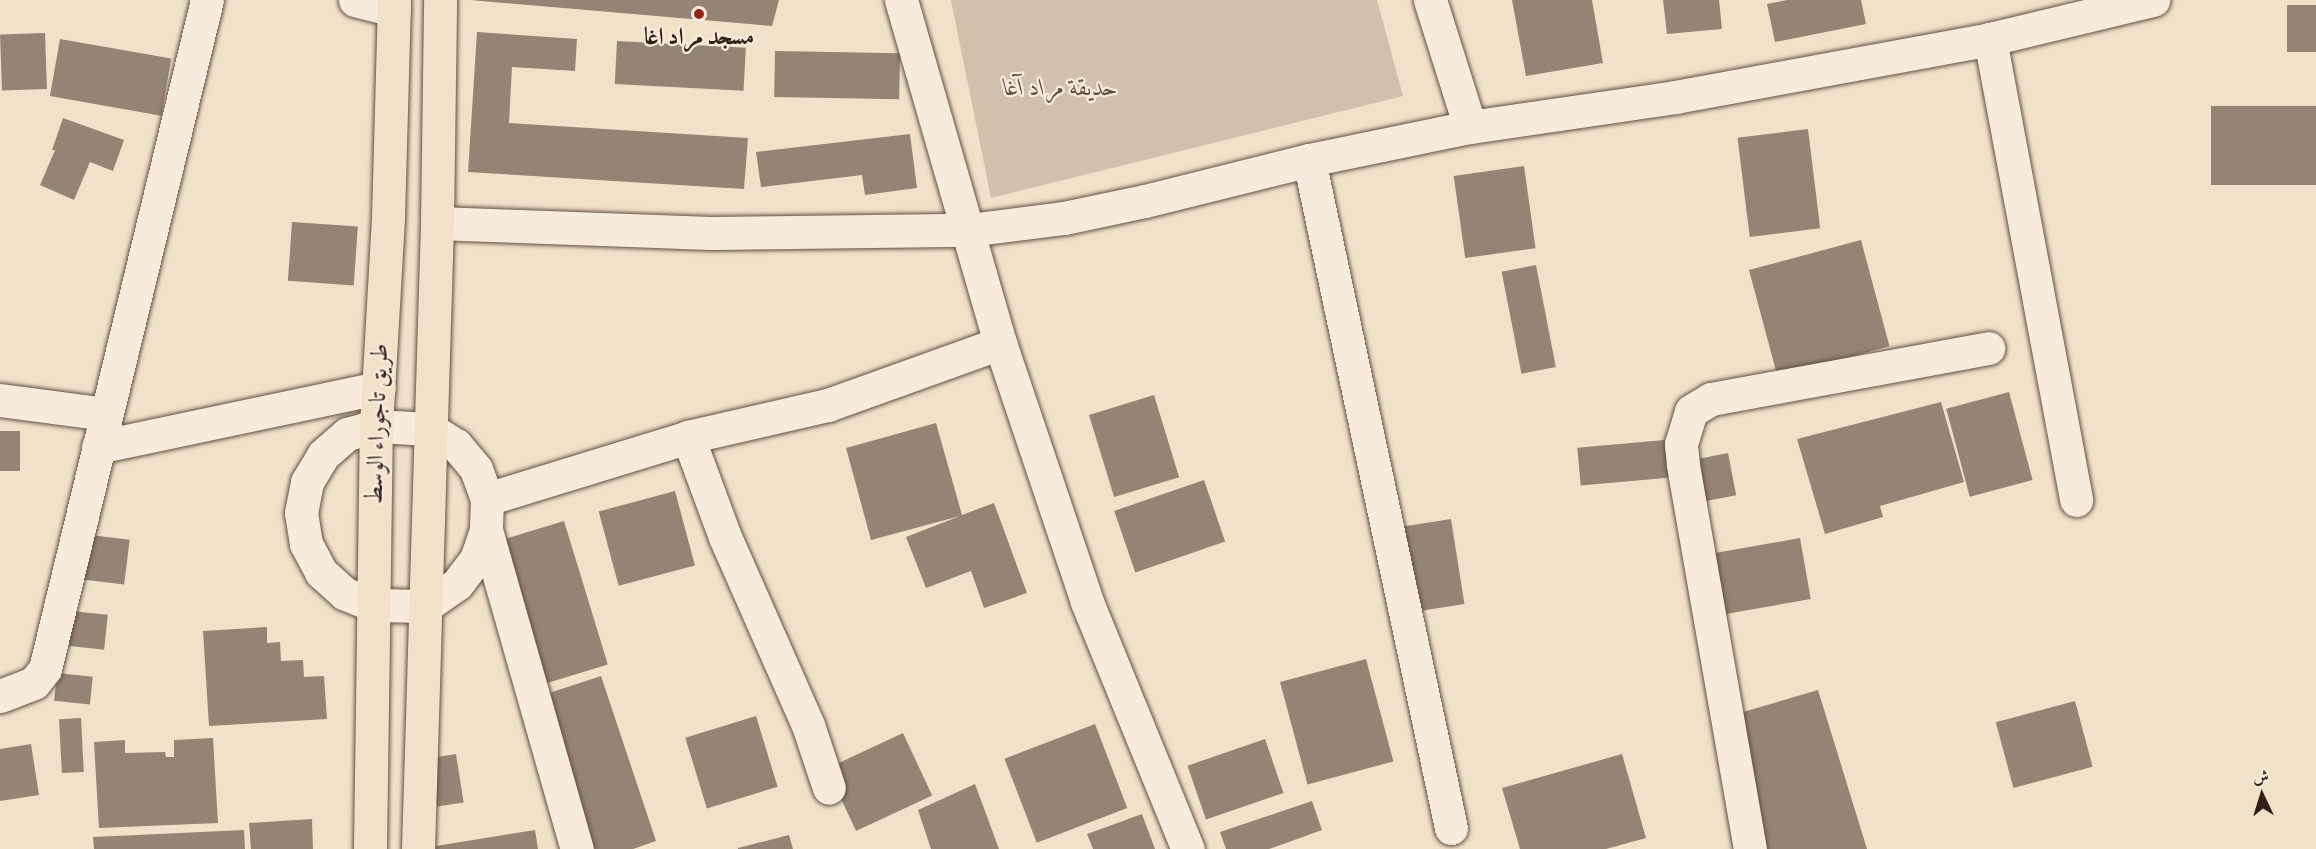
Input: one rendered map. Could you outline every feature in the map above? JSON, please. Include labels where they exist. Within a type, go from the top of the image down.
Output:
[{"type":"main road","points":[[418,849],[437,224],[440,0]]},
{"type":"main road","name":"طريق تاجوراء الوسط","points":[[369,849],[376,426],[394,5]]},
{"type":"street","points":[[0,696],[34,683],[45,669],[207,0]]},
{"type":"street","points":[[355,0],[394,5]]},
{"type":"street","points":[[901,0],[1000,343],[1087,602],[1188,849]]},
{"type":"street","points":[[1431,0],[1470,127]]},
{"type":"street","points":[[437,224],[711,232],[969,230],[1099,211],[1309,160],[1470,127],[1675,97],[1990,39],[2153,0]]},
{"type":"street","points":[[1990,39],[2076,500]]},
{"type":"street","points":[[1309,160],[1451,828]]},
{"type":"street","points":[[487,514],[688,437],[828,405],[1000,343]]},
{"type":"street","points":[[1750,849],[1683,464],[1681,444],[1691,411],[1711,399],[1988,348]]},
{"type":"street","points":[[98,447],[379,388]]},
{"type":"street","points":[[0,400],[106,414]]},
{"type":"street","points":[[487,514],[476,559],[457,584],[426,606],[374,605],[344,593],[321,572],[306,544],[301,513],[307,482],[323,455],[347,434],[376,426],[430,429],[456,445],[469,461],[487,514],[577,849]]},
{"type":"street","points":[[688,437],[725,537],[808,725],[829,788]]},
{"type":"green space","name":"حديقة مراد آغا","points":[[951,0],[1377,0],[1403,96],[991,198]]},
{"type":"building","name":"مسجد مراد اغا","points":[[470,0],[779,0],[772,26]]},
{"type":"building","points":[[1512,0],[1592,0],[1603,63],[1526,76]]},
{"type":"building","points":[[1663,0],[1719,0],[1722,29],[1667,34]]},
{"type":"building","points":[[1787,0],[1861,0],[1866,24],[1775,42],[1767,4]]},
{"type":"building","points":[[2287,5],[2316,5],[2316,52],[2287,52]]},
{"type":"building","points":[[477,32],[577,39],[575,71],[512,67],[509,123],[748,138],[744,189],[468,172]]},
{"type":"building","points":[[45,33],[47,89],[2,91],[0,35]]},
{"type":"building","points":[[60,39],[171,59],[161,116],[50,96]]},
{"type":"building","points":[[617,41],[746,48],[744,91],[615,84]]},
{"type":"building","points":[[775,51],[900,53],[899,99],[774,97]]},
{"type":"building","points":[[2211,106],[2316,106],[2316,185],[2211,185]]},
{"type":"building","points":[[63,118],[124,140],[113,171],[90,162],[74,200],[40,185],[55,150],[52,150]]},
{"type":"building","points":[[1808,129],[1820,228],[1750,237],[1738,138]]},
{"type":"building","points":[[910,134],[917,188],[865,195],[862,175],[761,187],[756,152]]},
{"type":"building","points":[[1524,166],[1536,248],[1465,258],[1454,176]]},
{"type":"building","points":[[292,222],[358,227],[354,285],[288,281]]},
{"type":"building","points":[[1861,240],[1889,346],[1777,376],[1749,270]]},
{"type":"building","points":[[1536,265],[1556,367],[1521,374],[1502,272]]},
{"type":"building","points":[[2009,392],[2033,480],[1970,497],[1946,409]]},
{"type":"building","points":[[1154,395],[1179,477],[1114,497],[1089,415]]},
{"type":"building","points":[[1941,402],[1964,482],[1880,506],[1883,517],[1825,534],[1797,439]]},
{"type":"building","points":[[936,423],[962,515],[994,503],[1027,593],[984,608],[971,571],[926,588],[906,537],[960,516],[871,540],[846,448]]},
{"type":"building","points":[[0,431],[20,431],[20,471],[0,471]]},
{"type":"building","points":[[1665,440],[1668,478],[1581,486],[1577,448]]},
{"type":"building","points":[[1728,453],[1736,495],[1689,504],[1681,462]]},
{"type":"building","points":[[1204,480],[1225,541],[1135,572],[1114,511]]},
{"type":"building","points":[[675,491],[695,565],[619,586],[599,511]]},
{"type":"building","points":[[1451,519],[1464,604],[1407,613],[1394,528]]},
{"type":"building","points":[[564,521],[608,664],[545,684],[501,540]]},
{"type":"building","points":[[82,534],[130,540],[124,585],[77,579]]},
{"type":"building","points":[[1800,538],[1811,599],[1710,617],[1700,556]]},
{"type":"building","points":[[71,611],[108,615],[104,650],[67,646]]},
{"type":"building","points":[[267,627],[267,643],[280,642],[281,661],[303,660],[304,677],[324,676],[327,719],[209,726],[203,631]]},
{"type":"building","points":[[1366,659],[1393,761],[1307,784],[1280,682]]},
{"type":"building","points":[[57,673],[93,677],[90,705],[54,701]]},
{"type":"building","points":[[601,676],[656,841],[633,849],[594,849],[543,695]]},
{"type":"building","points":[[1818,690],[1867,849],[1766,849],[1726,717]]},
{"type":"building","points":[[2075,701],[2093,767],[2013,788],[1996,722]]},
{"type":"building","points":[[756,716],[778,787],[707,808],[685,738]]},
{"type":"building","points":[[81,718],[84,772],[62,773],[59,719]]},
{"type":"building","points":[[1095,724],[1127,808],[1037,843],[1004,759]]},
{"type":"building","points":[[903,733],[932,796],[856,831],[827,768]]},
{"type":"building","points":[[213,738],[218,823],[99,828],[94,742],[125,740],[125,753],[165,752],[166,757],[174,757],[174,740]]},
{"type":"building","points":[[1265,739],[1284,793],[1206,820],[1187,766]]},
{"type":"building","points":[[31,744],[39,795],[0,801],[0,749]]},
{"type":"building","points":[[456,754],[464,802],[437,807],[429,758]]},
{"type":"building","points":[[1622,754],[1646,838],[1606,849],[1520,849],[1502,788]]},
{"type":"building","points":[[975,784],[999,849],[931,849],[918,810]]},
{"type":"building","points":[[1312,801],[1322,830],[1269,849],[1226,849],[1220,832]]},
{"type":"building","points":[[1142,814],[1155,849],[1093,849],[1087,834]]},
{"type":"building","points":[[312,819],[313,849],[251,849],[249,823]]},
{"type":"building","points":[[244,830],[245,849],[94,849],[93,837]]},
{"type":"building","points":[[535,830],[538,849],[436,849],[436,846]]},
{"type":"building","points":[[789,835],[793,849],[738,849],[738,848]]},
{"type":"place","name":"مسجد مراد اغا","points":[[699,14]]}]
